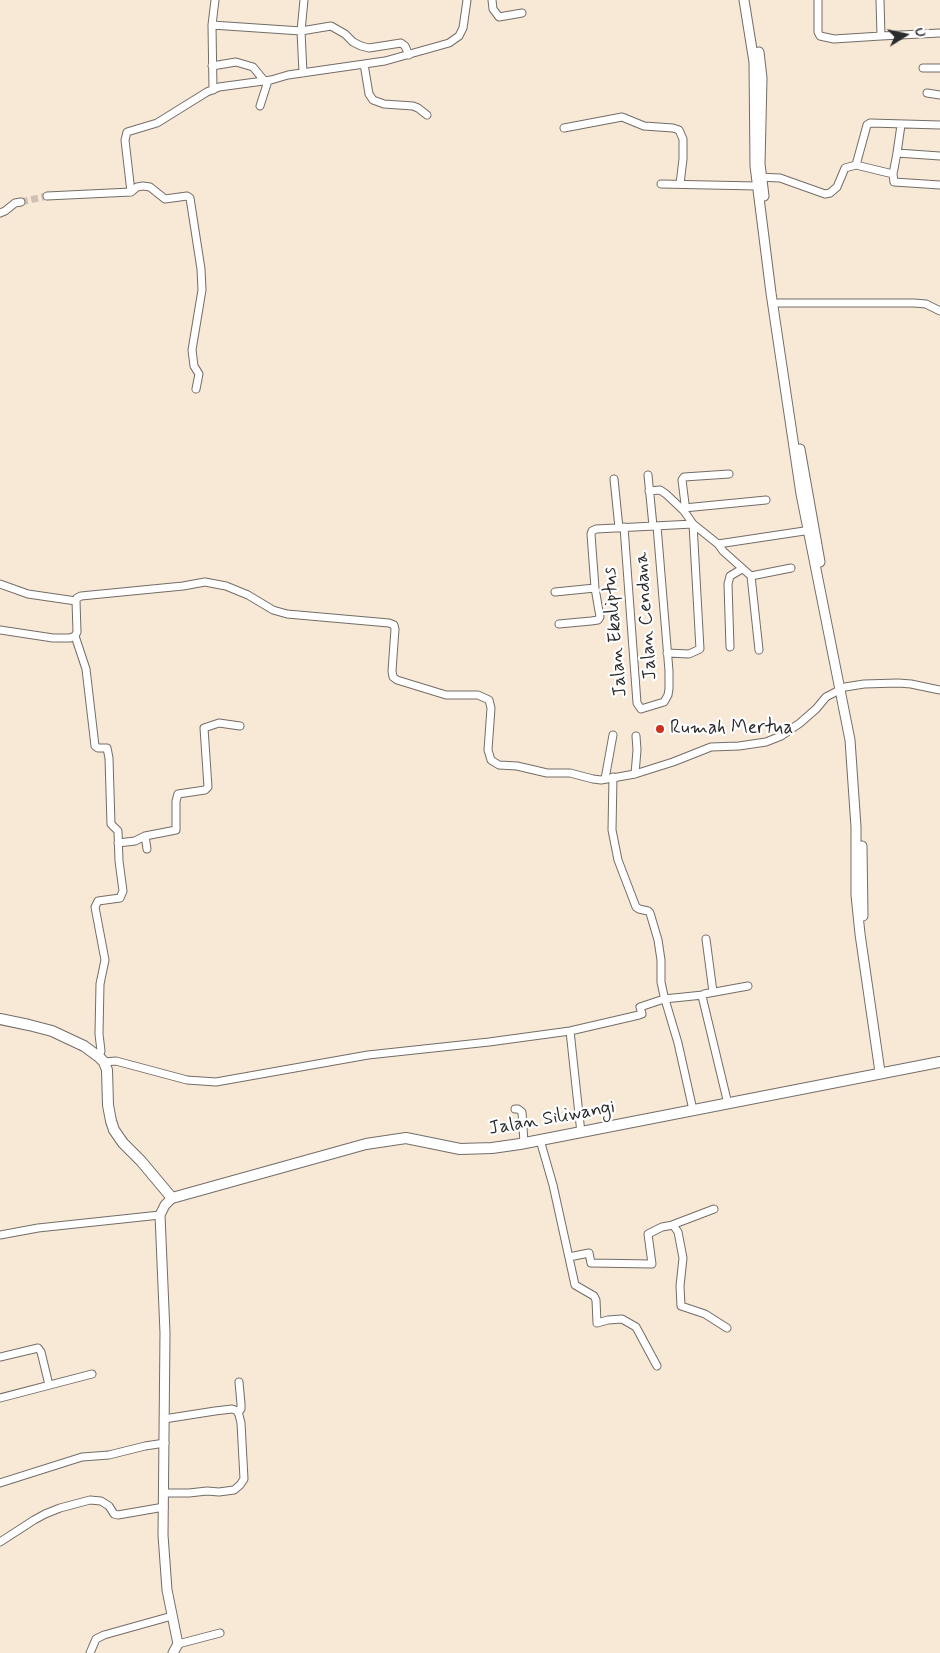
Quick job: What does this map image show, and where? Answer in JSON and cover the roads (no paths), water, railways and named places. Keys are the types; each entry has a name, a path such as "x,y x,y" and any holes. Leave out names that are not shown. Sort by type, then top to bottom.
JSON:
{"main road":[{"path":"0,1019 29,1024 52,1032 84,1046 101,1059 107,1070 111,1121 114,1130 123,1143 172,1198"},
{"name":"Jalan Siliwangi","path":"172,1198 366,1144 414,1139 472,1149 524,1143 940,1062"}],"street":[{"path":"213,90 212,25 215,0"},
{"path":"303,74 300,31 304,0"},
{"path":"131,192 125,140 127,132 157,123 213,90 232,84 385,61 449,43 458,36 463,28 467,0"},
{"path":"492,0 493,9 498,17 522,13"},
{"path":"744,0 754,62 754,147 758,180 811,530 842,688 850,740 856,826 856,895 860,934 882,1072"},
{"path":"750,0 762,78 758,180 765,206 784,356"},
{"path":"818,0 818,32 820,36 834,39 940,33"},
{"path":"880,0 881,36"},
{"path":"212,25 300,31 331,26 361,46 369,48 401,44 405,46 409,55"},
{"path":"212,66 242,62 253,67 265,80 267,87 260,106"},
{"path":"364,64 369,94 373,100 384,104 413,106 427,115"},
{"path":"923,68 940,68"},
{"path":"927,94 940,95"},
{"path":"564,128 622,116 644,126 679,130 683,139 680,184"},
{"path":"856,165 867,125 870,123 940,125"},
{"path":"901,125 893,174 894,180 896,183 940,185"},
{"path":"896,153 940,156"},
{"path":"661,184 780,178 825,194 830,194 837,187 845,168 856,165 893,174"},
{"path":"47,196 131,192 143,186 150,187 166,199 187,196 190,198 197,238 202,290 192,353 194,366 199,374 196,389"},
{"path":"0,213 21,202"},
{"path":"778,303 914,303 926,304 940,311"},
{"name":"Jalan Cendana","path":"648,474 668,653 669,689 664,702"},
{"path":"684,510 682,480 684,477 728,474"},
{"path":"614,479 621,528"},
{"path":"649,491 660,490 666,494 684,510 693,524 718,544 751,576 759,650"},
{"path":"684,510 766,500"},
{"path":"559,624 598,620 600,617 595,588 591,534 596,529 693,524"},
{"path":"668,653 689,654 698,652 700,649 693,524"},
{"name":"Jalan Ekaliptus","path":"621,528 637,703 642,709 664,702"},
{"path":"718,544 811,530"},
{"path":"751,576 791,568"},
{"path":"730,647 728,584 730,576 742,569"},
{"path":"748,986 703,995 664,999 640,1007 642,1014 570,1031 489,1042 368,1054 216,1082 186,1080 116,1061 101,1059 99,1034 100,976 105,960 95,907 96,902 120,898 123,894 118,831 111,824 108,749 95,746 86,669 75,636 77,632 76,601 81,596 183,586 205,582 226,586 248,595 273,610 287,614 389,622 394,625 395,629 393,677 397,680 446,695 478,695 489,700 491,708 488,750 491,760 499,765 517,766 547,773 570,773 589,778 605,779 635,774 673,762 711,746 753,744 781,736 816,709 826,697 842,688 864,684 898,683 940,690"},
{"path":"0,584 28,594 76,601"},
{"path":"555,592 595,588"},
{"path":"0,630 53,638 70,638 75,636"},
{"path":"118,843 134,841 144,836 176,830 176,800 178,794 207,788 204,728 219,723 240,726"},
{"path":"605,779 613,735"},
{"path":"635,774 636,736"},
{"path":"613,777 612,830 618,860 636,907 647,910 650,913 658,940 664,999 678,1043 693,1110"},
{"path":"144,836 147,849"},
{"path":"706,939 713,992"},
{"path":"703,995 728,1104"},
{"path":"570,1031 581,1132"},
{"path":"515,1109 522,1112 524,1143"},
{"path":"540,1140 553,1185 575,1285 591,1293 596,1300 597,1323 615,1319 630,1322 641,1334 657,1366"},
{"path":"172,1198 165,1205 160,1215 165,1333 163,1535 167,1590 178,1644 173,1653"},
{"path":"569,1257 589,1253 591,1263 652,1264 648,1234 662,1227 714,1209"},
{"path":"0,1235 38,1228 160,1215"},
{"path":"672,1225 678,1232 683,1258 680,1286 681,1306 705,1314 727,1328"},
{"path":"0,1357 38,1348 49,1385"},
{"path":"0,1398 92,1374"},
{"path":"164,1493 220,1492 234,1490 240,1485 244,1479 238,1413 241,1410 239,1382"},
{"path":"164,1419 232,1409 238,1413"},
{"path":"0,1483 82,1457 109,1455 165,1443"},
{"path":"0,1542 45,1514 90,1500 101,1501 109,1506 114,1514 164,1508"},
{"path":"90,1653 96,1639 104,1635 172,1616"},
{"path":"178,1644 220,1633"}],"tunnel":[{"path":"21,202 47,196"}],"place":[{"name":"Rumah Mertua","path":"660,729"}]}
